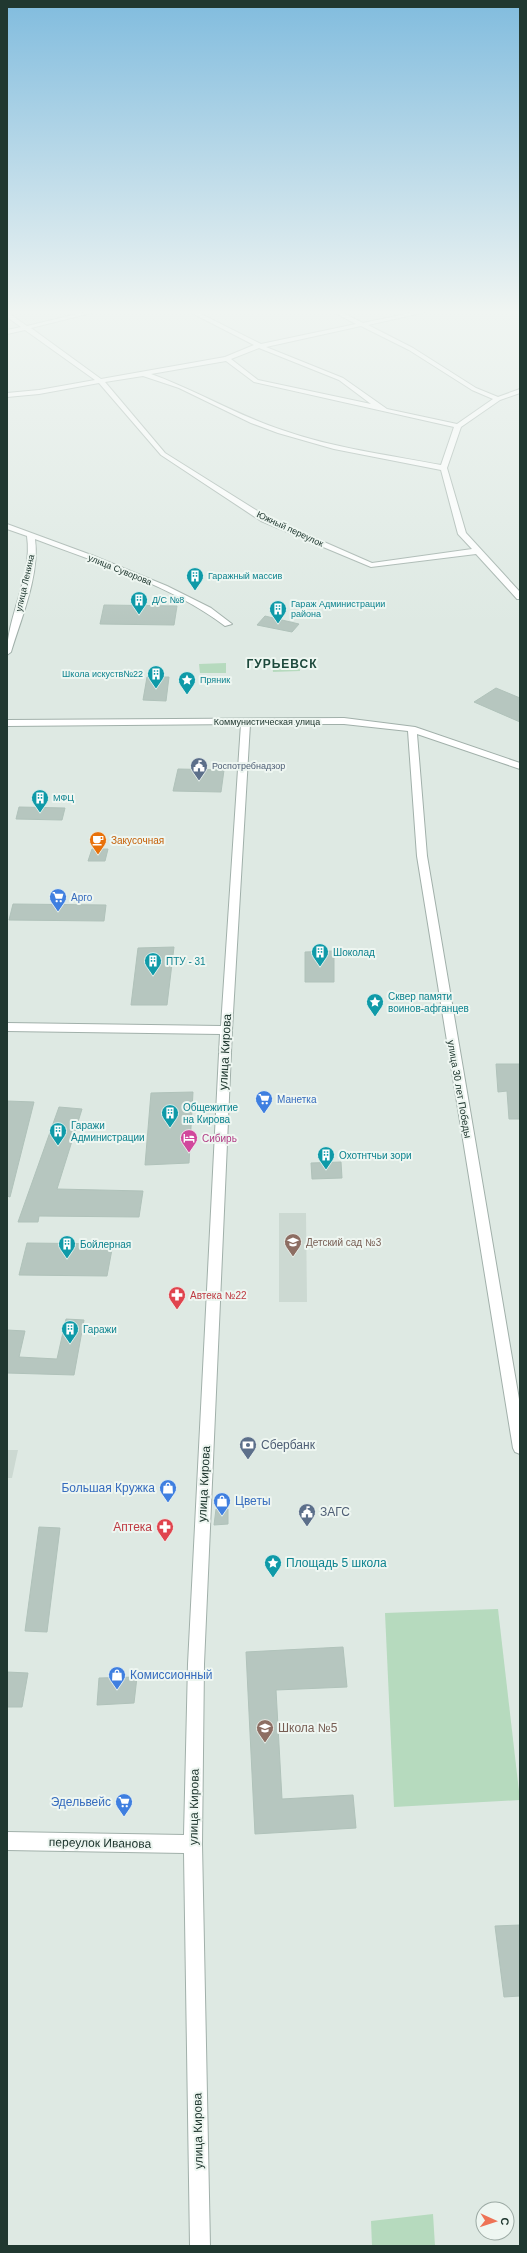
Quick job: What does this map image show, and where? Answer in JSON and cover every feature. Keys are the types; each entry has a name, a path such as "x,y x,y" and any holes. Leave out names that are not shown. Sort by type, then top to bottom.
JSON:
{"street":[{"name":"Южный переулок","path":"129,414 163,454 264,519 371,565 478,551"},
{"path":"236,414 280,432 334,447 444,468"},
{"path":"404,414 458,426"},
{"path":"476,414 458,426 444,468 462,534 520,597"},
{"name":"улица Суворова","path":"7,526 162,587 216,615 228,624"},
{"name":"улица Ленина","path":"7,652 30,567 34,547 31,536"},
{"name":"Коммунистическая улица","path":"7,724 344,721 412,728 520,766"},
{"name":"улица Кирова","path":"200,2246 193,1844 196,1664 226,1030 246,722"},
{"name":"улица 30 лет Победы","path":"412,728 422,856 520,1448"},
{"path":"7,1027 226,1030"},
{"name":"переулок Иванова","path":"7,1841 193,1844"}],"shaded area":[{"name":"Детский сад №3","path":"279,1213 306,1213 307,1302 279,1302"},
{"path":"7,1450 18,1450 12,1478 7,1478"}],"green space":[{"path":"272,662 299,662 300,671 273,672"},
{"path":"226,663 226,673 200,673 199,664"},
{"path":"498,1609 520,1800 394,1807 385,1613"},
{"path":"433,2214 435,2246 372,2246 371,2221"}],"building":[{"name":"Д/С №8","path":"104,605 177,606 174,625 100,624"},
{"name":"Гараж Администрации района","path":"265,616 299,624 292,632 257,625"},
{"name":"Школа искуств№22","path":"147,677 169,677 166,701 143,700"},
{"path":"496,688 520,698 520,722 474,702"},
{"name":"Роспотребнадзор","path":"178,769 224,770 221,792 173,791"},
{"name":"МФЦ","path":"19,807 65,808 62,820 16,819"},
{"name":"Закусочная","path":"92,849 108,849 105,861 88,861"},
{"name":"Арго","path":"13,904 106,905 104,921 9,920"},
{"name":"ПТУ - 31","path":"174,947 167,1005 131,1005 138,948"},
{"name":"Шоколад","path":"334,951 334,982 305,982 305,952"},
{"path":"496,1064 520,1064 520,1119 509,1119 507,1091 498,1092"},
{"name":"Общежитие на Кирова","path":"193,1092 189,1163 145,1165 151,1093"},
{"path":"7,1101 34,1102 10,1197 7,1196"},
{"path":"59,1107 82,1109 57,1189 143,1191 139,1217 39,1216 38,1222 18,1222"},
{"name":"Охотнтчьи зори","path":"341,1162 342,1178 312,1179 311,1163"},
{"name":"Бойлерная","path":"27,1243 113,1244 107,1276 19,1275"},
{"name":"Гаражи","path":"66,1319 84,1320 74,1375 7,1373 7,1330 25,1331 19,1357 57,1359"},
{"name":"Цветы","path":"216,1509 228,1509 228,1524 214,1525"},
{"path":"39,1527 60,1528 47,1632 25,1631"},
{"name":"Школа №5","path":"343,1647 347,1687 276,1690 282,1799 353,1795 356,1828 255,1834 246,1652"},
{"path":"7,1672 28,1673 22,1707 7,1707"},
{"name":"Комиссионный","path":"137,1677 134,1703 97,1705 99,1678"},
{"path":"520,1925 520,1996 504,1997 495,1926"}],"place":[{"name":"Гаражный массив","path":"195,591"},
{"name":"Д/С №8","path":"139,615"},
{"name":"Гараж Администрации района","path":"278,624"},
{"name":"Школа искуств№22","path":"156,689"},
{"name":"Пряник","path":"187,695"},
{"name":"Роспотребнадзор","path":"199,781"},
{"name":"МФЦ","path":"40,813"},
{"name":"Закусочная","path":"98,855"},
{"name":"Арго","path":"58,912"},
{"name":"Шоколад","path":"320,967"},
{"name":"ПТУ - 31","path":"153,976"},
{"name":"Сквер памяти воинов-афганцев","path":"375,1017"},
{"name":"Манетка","path":"264,1114"},
{"name":"Общежитие на Кирова","path":"170,1128"},
{"name":"Гаражи Администрации","path":"58,1146"},
{"name":"Сибирь","path":"189,1153"},
{"name":"Охотнтчьи зори","path":"326,1170"},
{"name":"Детский сад №3","path":"293,1257"},
{"name":"Бойлерная","path":"67,1259"},
{"name":"Автека №22","path":"177,1310"},
{"name":"Гаражи","path":"70,1344"},
{"name":"Сбербанк","path":"248,1460"},
{"name":"Большая Кружка","path":"168,1503"},
{"name":"Цветы","path":"222,1516"},
{"name":"ЗАГС","path":"307,1527"},
{"name":"Аптека","path":"165,1542"},
{"name":"Площадь 5 школа","path":"273,1578"},
{"name":"Комиссионный","path":"117,1690"},
{"name":"Школа №5","path":"265,1743"},
{"name":"Эдельвейс","path":"124,1817"}],"district":[{"name":"ГУРЬЕВСК","path":"282,664"}]}
